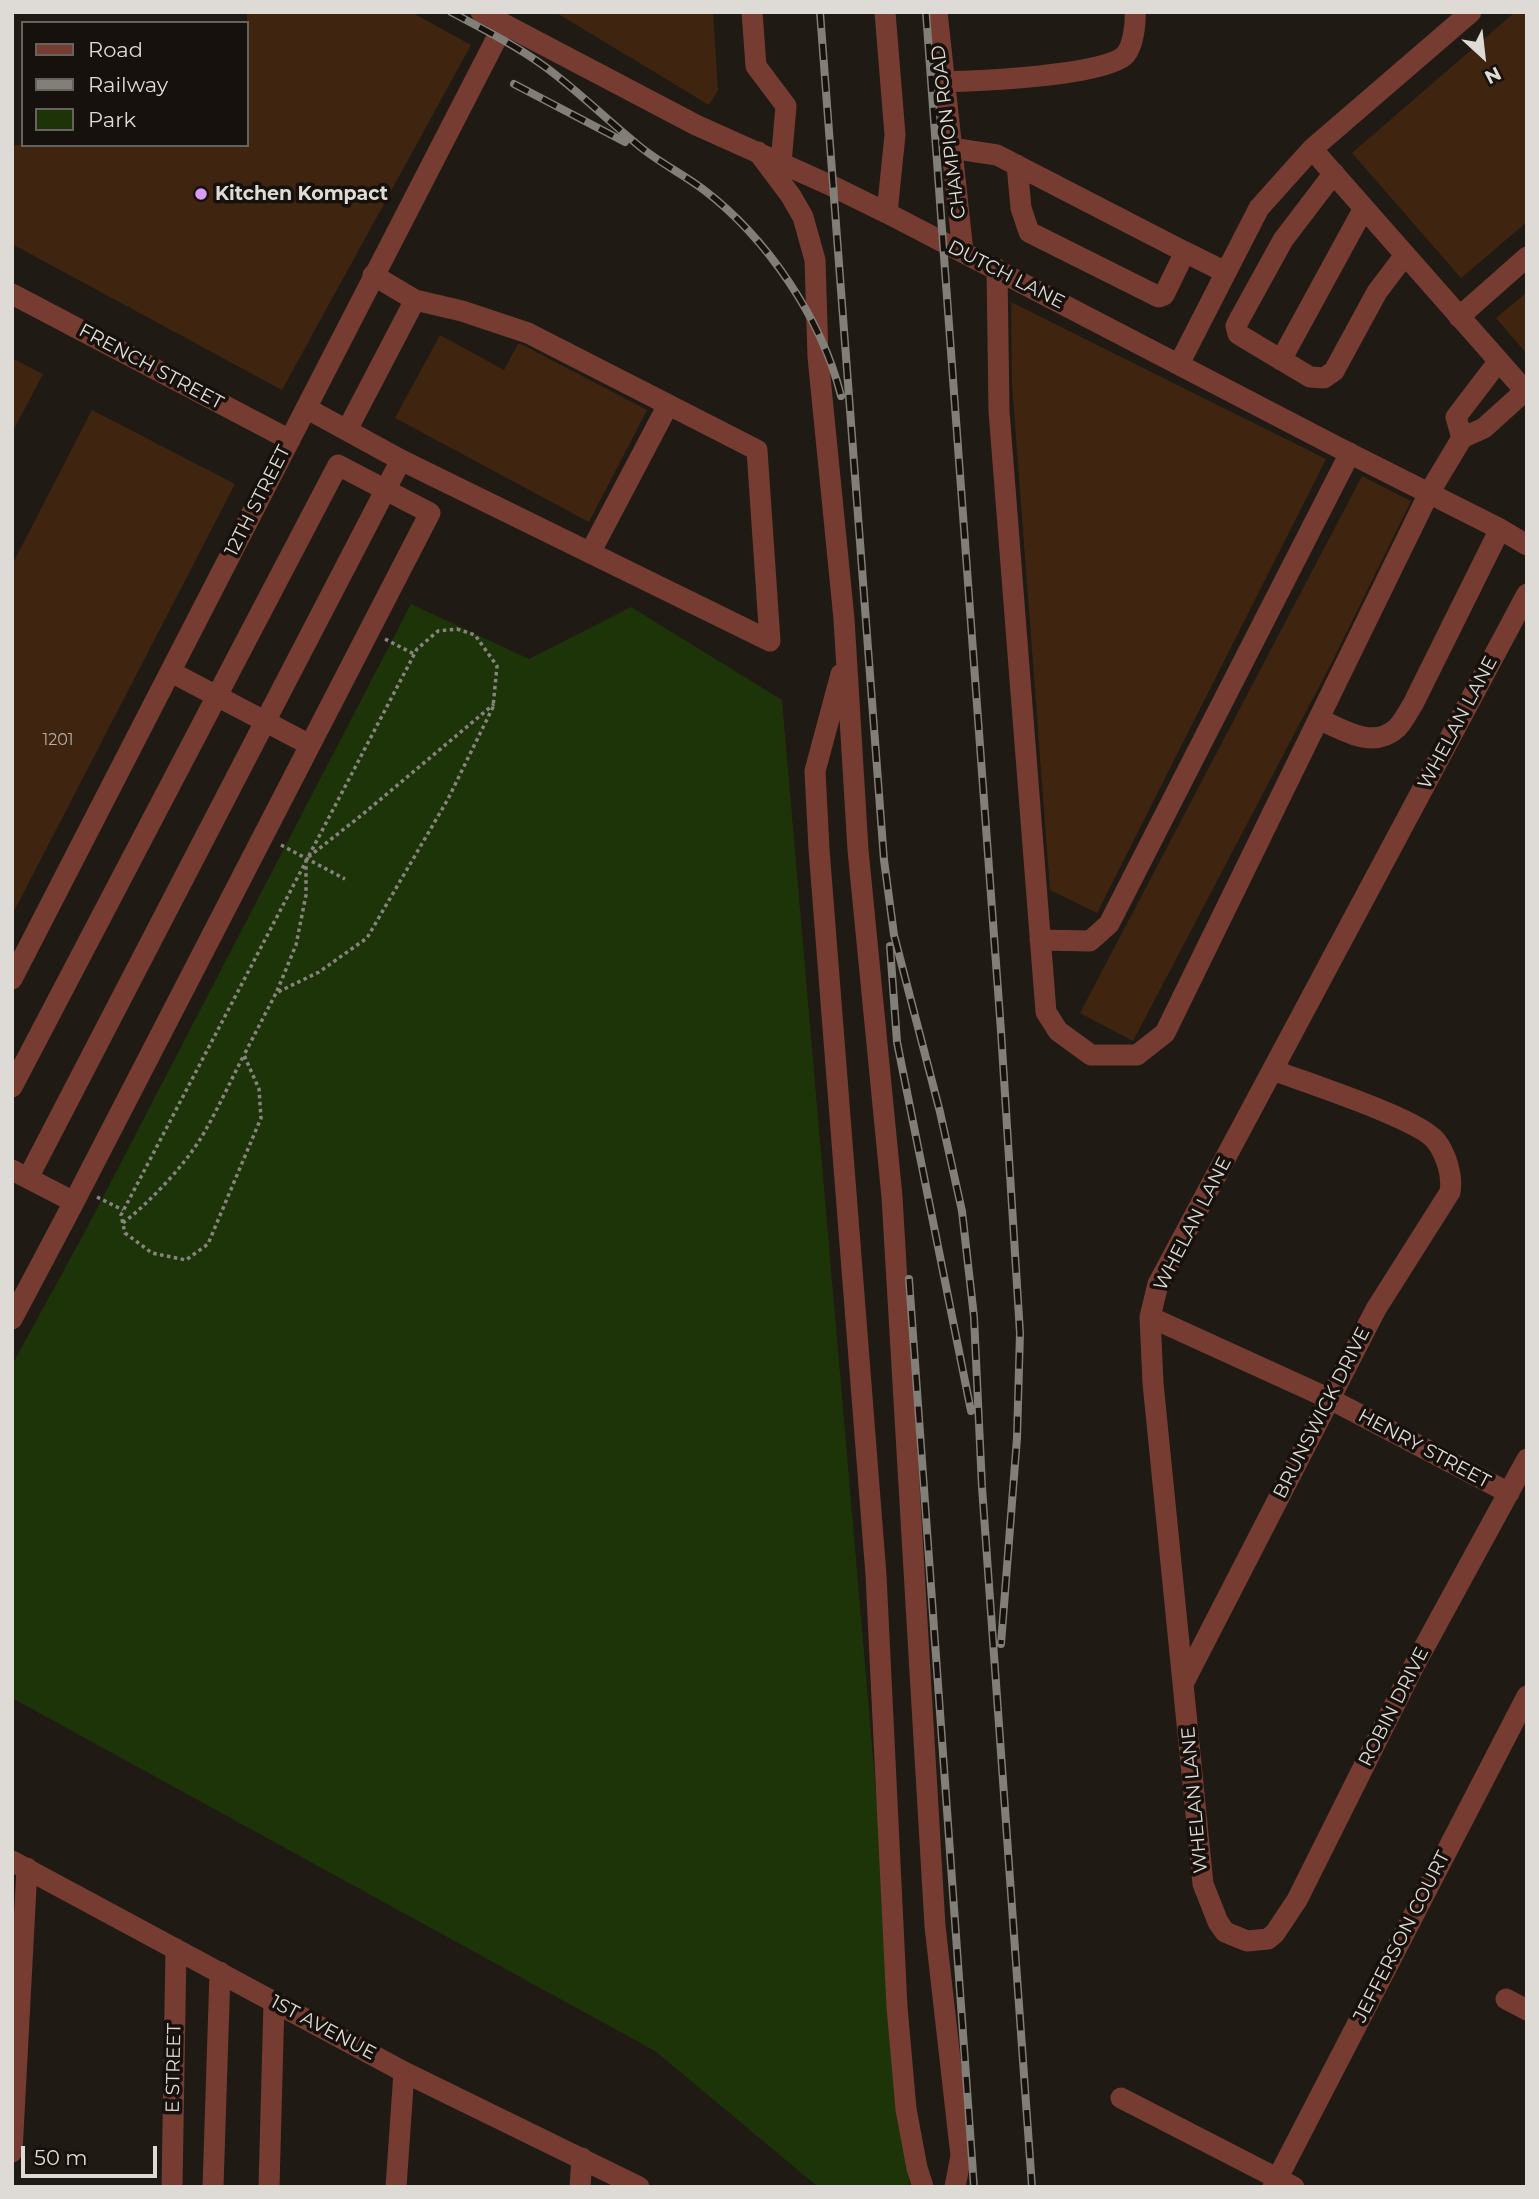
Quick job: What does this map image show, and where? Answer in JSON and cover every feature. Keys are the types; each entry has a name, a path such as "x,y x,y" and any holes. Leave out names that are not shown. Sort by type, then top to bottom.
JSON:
{"street":[{"name":"DUTCH LANE","path":"481,12 696,125 887,213 1527,545"},
{"path":"752,12 756,66 786,106 781,163"},
{"path":"885,12 895,135 887,213"},
{"name":"CHAMPION ROAD","path":"937,12 963,252"},
{"path":"943,82 1042,75 1112,63 1126,55 1136,26 1135,12"},
{"path":"1179,364 1259,208 1312,149 1471,12"},
{"name":"12TH STREET","path":"12,979 503,24"},
{"path":"951,148 997,155 1225,272"},
{"path":"997,270 999,411 1045,1013 1058,1031 1091,1055 1137,1055 1165,1033 1429,493 1462,438 1483,428 1526,392 1312,149"},
{"path":"758,152 803,217 815,260 818,358 846,651 859,850 892,1197 935,1926 961,2156 955,2187"},
{"path":"1017,166 1021,208 1029,232 1159,297 1164,295 1185,252"},
{"path":"1334,173 1283,240 1236,326 1238,334 1310,377 1324,378 1334,371 1377,292 1405,255"},
{"path":"1281,360 1364,208"},
{"path":"1459,317 1527,257"},
{"path":"306,408 401,460 770,641 757,450 528,332 462,311 415,300 373,275"},
{"name":"FRENCH STREET","path":"12,294 290,440"},
{"path":"347,430 415,300"},
{"path":"1462,438 1456,417 1498,362"},
{"path":"590,553 668,405"},
{"path":"1040,940 1090,940 1109,924 1350,453"},
{"path":"78,1195 20,1174 264,722 401,460"},
{"path":"12,1087 338,465 430,513 12,1319"},
{"path":"1318,719 1362,738 1380,738 1398,728 1413,705 1500,529"},
{"name":"WHELAN LANE","path":"1253,1942 1225,1931 1218,1922 1203,1884 1153,1383 1150,1317 1158,1284 1527,594"},
{"path":"846,651 816,771 819,849 876,1575 897,2007 906,2109 922,2181"},
{"path":"171,672 310,745"},
{"name":"BRUNSWICK DRIVE","path":"1184,1682 1376,1309 1450,1192 1452,1184 1450,1172 1435,1140 1413,1124 1273,1070"},
{"name":"HENRY STREET","path":"1150,1317 1329,1399 1508,1493"},
{"name":"ROBIN DRIVE","path":"1253,1942 1268,1939 1275,1933 1297,1900 1415,1664 1527,1459"},
{"name":"JEFFERSON COURT","path":"1121,2098 1281,2184 1527,1696"},
{"path":"12,2152 20,1864"},
{"name":"1ST AVENUE","path":"20,1864 109,1915 404,2072 639,2187"},
{"name":"E STREET","path":"172,2187 176,1949"},
{"path":"213,2187 220,1972"},
{"path":"1506,1999 1527,2010"},
{"path":"269,2187 274,2002"},
{"path":"396,2187 404,2072"},
{"path":"580,2187 582,2158"}],"path":[{"path":"244,1055 259,1090 261,1118 208,1244 186,1260 152,1253 125,1233 121,1215 306,859 416,649 438,631 457,629 475,635 497,666 494,704 448,799 367,938 319,972 276,993"},
{"path":"369,631 414,653"},
{"path":"306,859 494,704"},
{"path":"263,836 345,879"},
{"path":"123,1223 171,1176 200,1139 276,993 296,945 306,895 306,859"},
{"path":"78,1195 124,1210"}],"green space":[{"path":"411,604 529,659 631,607 782,700 910,2187 818,2187 655,2051 12,1698 12,1365 88,1226"}],"building":[{"name":"Kitchen Kompact","path":"247,12 411,12 471,45 282,390 12,244 12,145 248,147"},
{"path":"555,12 713,12 718,90 709,105"},
{"path":"1515,12 1527,12 1527,222 1461,278 1352,153"},
{"path":"1527,292 1527,354 1496,318"},
{"path":"1011,302 1326,459 1097,913 1050,890 1012,384"},
{"path":"440,335 504,370 518,344 523,345 647,410 589,522 395,418"},
{"path":"12,358 43,374 12,433"},
{"path":"92,410 235,484 12,915 12,565"},
{"path":"1362,476 1411,501 1332,662 1133,1041 1080,1013"}],"railway":[{"path":"451,12 544,66 646,151 696,184 727,209 770,256 789,282 820,338 841,396"},
{"path":"820,12 884,860 894,935 940,1112 962,1211 974,1317 982,1487 1032,2187"},
{"path":"926,12 1001,1031 1020,1333 1017,1438 1001,1644"},
{"path":"514,84 625,142"},
{"path":"890,946 897,1042 971,1411"},
{"path":"909,1279 974,2187"}],"place":[{"name":"Kitchen Kompact","path":"201,194"}]}
